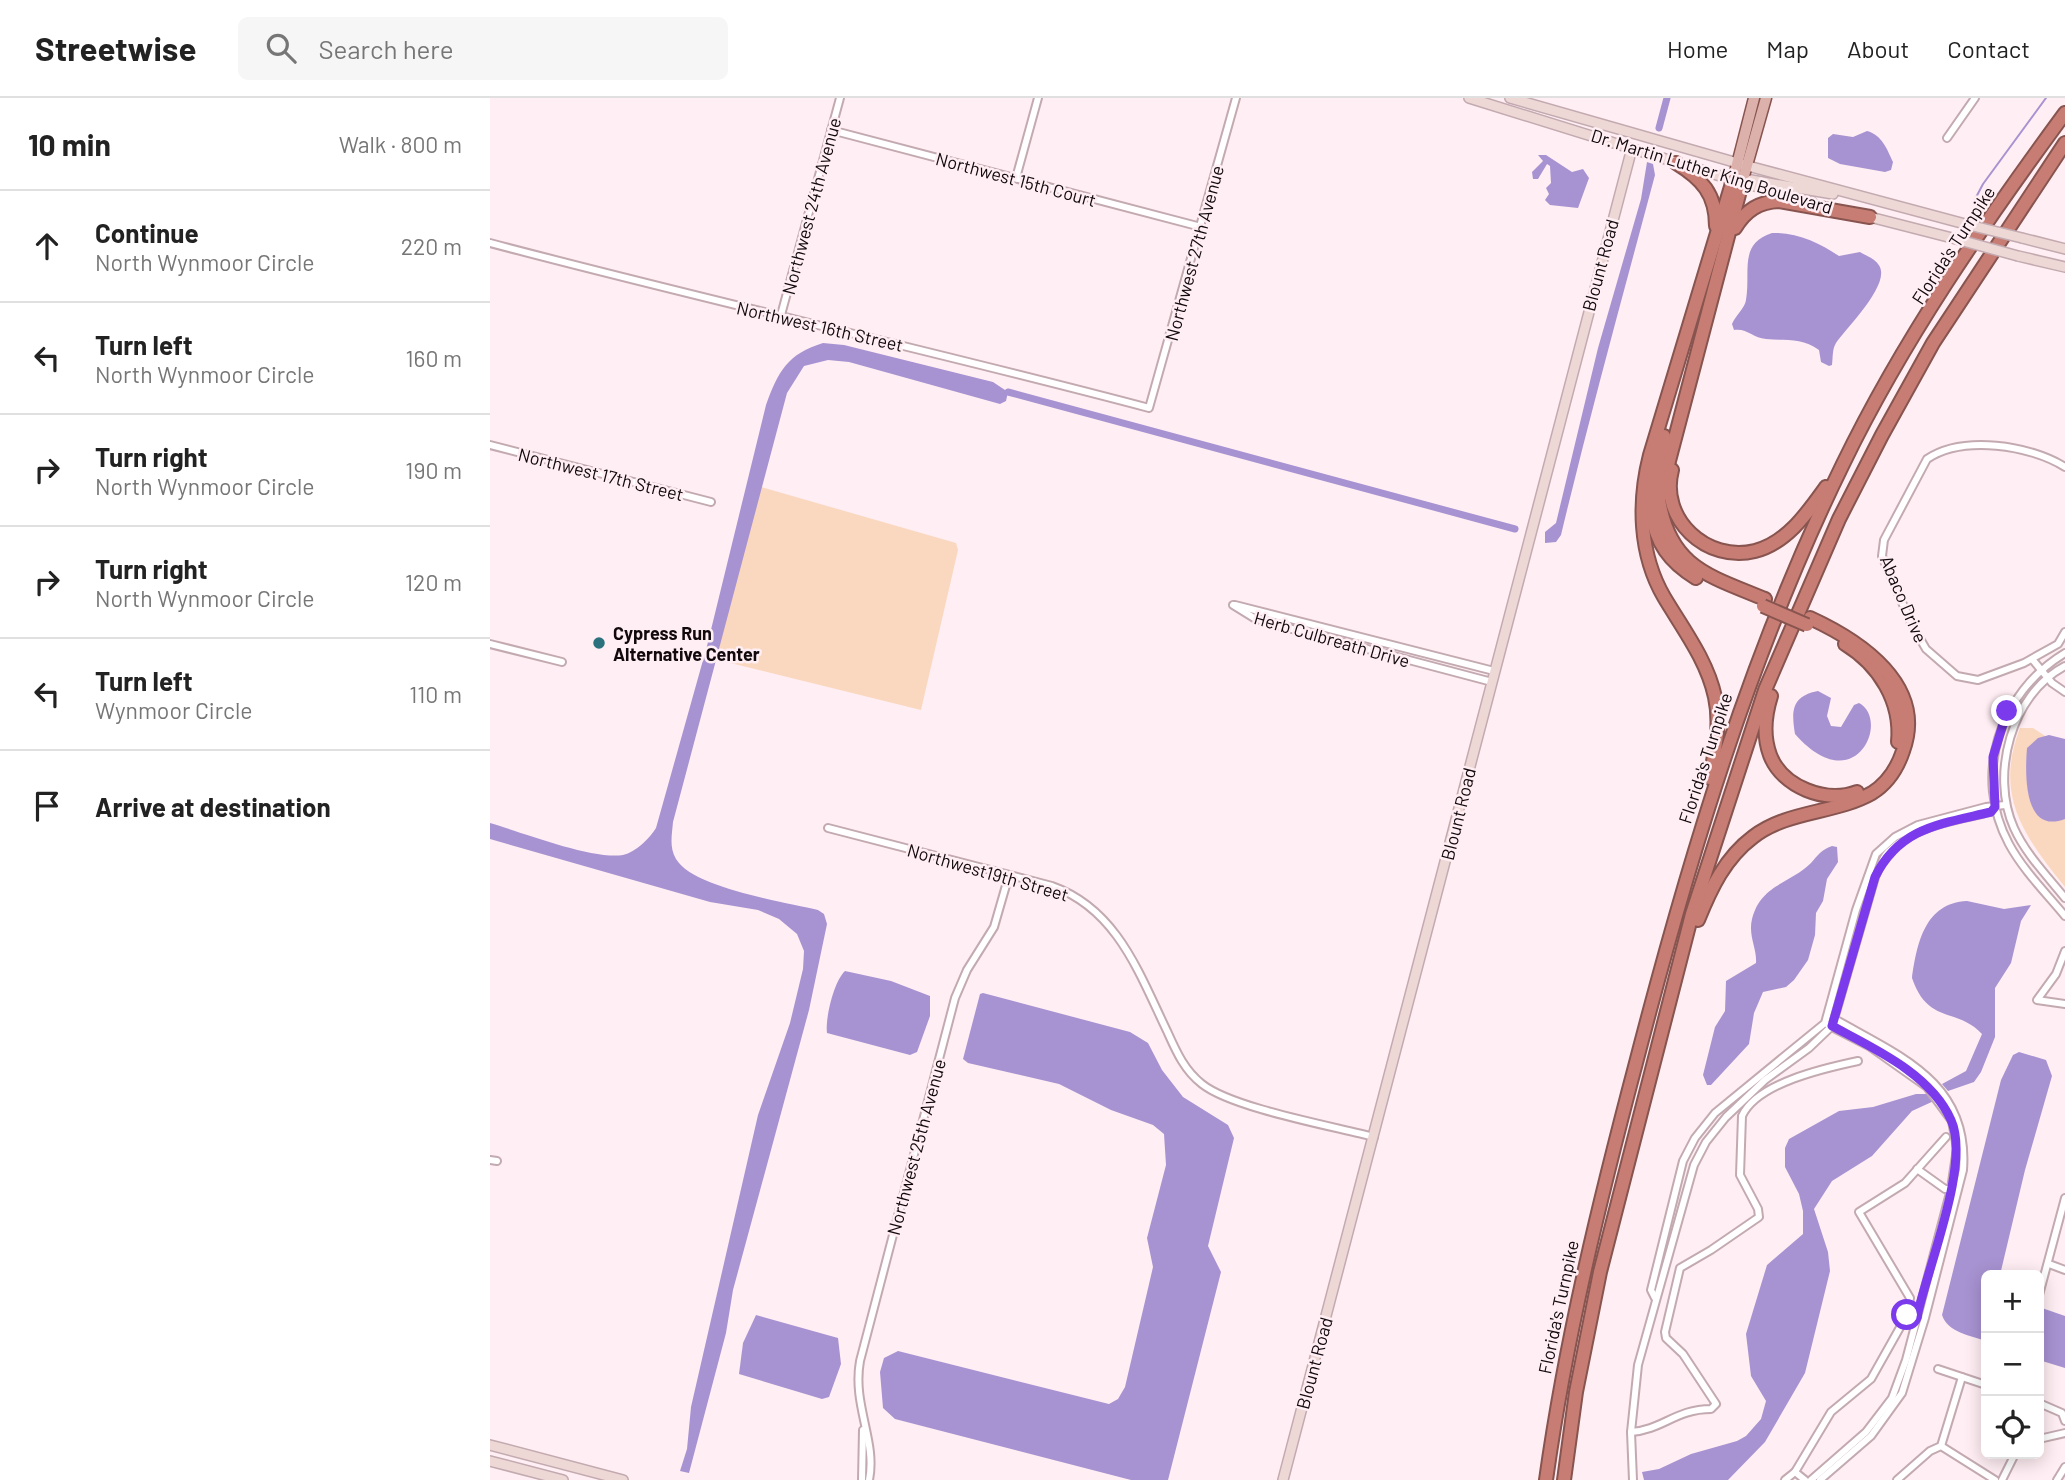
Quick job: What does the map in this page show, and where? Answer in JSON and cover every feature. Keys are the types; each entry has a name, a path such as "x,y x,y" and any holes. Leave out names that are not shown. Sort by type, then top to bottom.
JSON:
{"highway":[{"name":"Florida's Turnpike","path":"1546,1480 1559,1391 1582,1272 1660,967 1702,823 1751,677 1787,586 1844,461 1907,349 2001,202 2065,113"},
{"name":"Florida's Turnpike","path":"1564,1480 1576,1392 1600,1272 1692,914 1765,690 1839,519 1881,435 1933,343 2065,143"},
{"path":"1676,163 1695,175 1712,197 1716,240"},
{"path":"1684,952 1717,876 1734,853 1776,823 1854,801 1873,792 1893,774 1904,748 1908,717 1905,704 1885,668 1852,639 1764,602 1692,566 1678,552 1661,517 1660,485 1729,237 1738,182"},
{"path":"1702,823 1717,740 1715,699 1702,660 1653,574 1646,549 1642,509 1643,483 1686,333 1738,182"},
{"path":"1729,237 1741,217 1765,202 1780,201 1870,217"},
{"path":"1686,333 1683,365 1651,486 1652,516 1665,551 1678,565 1707,584 1764,602"},
{"path":"1699,350 1697,375 1669,482 1672,504 1680,523 1695,539 1715,549 1737,553 1757,551 1776,542 1799,523 1844,461"},
{"path":"1781,653 1765,724 1771,758 1782,774 1815,794 1834,796 1863,789 1877,780 1892,760 1899,731 1894,702 1879,674 1867,662 1809,621"}],"main road":[{"name":"Dr. Martin Luther King Boulevard","path":"1469,98 1738,182 2065,267"},
{"name":"Dr. Martin Luther King Boulevard","path":"1510,98 1748,166 2065,249"},
{"path":"1738,182 1736,162 1754,98"},
{"path":"1738,182 1748,166 1766,98"},
{"name":"Blount Road","path":"1283,1480 1632,148"},
{"path":"1738,182 1751,180 1842,196 1855,195"},
{"path":"490,1445 623,1480"},
{"path":"490,1461 563,1480"}],"street":[{"name":"Northwest 24th Avenue","path":"781,315 840,98"},
{"path":"1016,178 1038,98"},
{"name":"Northwest 27th Avenue","path":"1150,408 1236,98"},
{"path":"1947,138 1975,98"},
{"name":"Northwest 15th Court","path":"831,130 1201,227"},
{"name":"Northwest 16th Street","path":"490,243 692,297 781,315 1150,408"},
{"name":"Abaco Drive","path":"2065,467 2051,459 1978,443 1937,452 1927,460 1884,540 1882,556 1910,623 1926,649 1957,676 1978,680 2035,657 2058,644 2065,632"},
{"name":"Northwest 17th Street","path":"490,445 711,502"},
{"name":"Herb Culbreath Drive","path":"1492,682 1276,625 1254,618 1233,605 1494,671"},
{"path":"490,644 562,662"},
{"path":"2065,653 2042,670 2007,711 1998,734 1993,768 1995,807 2017,858 2065,915"},
{"path":"2035,657 2043,662 2042,670 2048,679 2065,692"},
{"path":"2065,666 2048,679 2020,714 2005,757 2005,805 2015,831 2065,898"},
{"path":"1655,1298 1651,1290 1683,1161 1695,1138 1716,1113 1828,1025 1856,910 1877,854 1895,837 1918,825 2005,805"},
{"name":"Northwest19th Street","path":"828,828 1062,890 1101,914 1126,949 1181,1061 1201,1084 1232,1100 1374,1137"},
{"name":"Northwest 25th Avenue","path":"862,1480 863,1428 858,1393 859,1367 958,990 994,927 1009,875"},
{"path":"2065,951 2056,974 2037,1000 2065,1004"},
{"path":"1811,1480 1866,1432 1892,1398 1965,1150 1960,1125 1947,1097 1935,1082 1918,1067 1832,1017"},
{"path":"1820,1480 1871,1436 1902,1393 1926,1318 1954,1189 1957,1148 1952,1121 1927,1087 1903,1068 1828,1025"},
{"path":"1631,1432 1648,1431 1690,1409 1712,1409 1716,1404 1683,1354 1666,1338 1680,1268 1712,1251 1759,1217 1758,1209 1740,1175 1742,1116 1746,1108 1772,1091 1812,1071 1858,1061"},
{"path":"1763,1076 1772,1091"},
{"path":"1633,1480 1631,1432 1638,1365 1694,1165 1706,1142 1763,1076"},
{"path":"1785,1480 1795,1472 1831,1412 1871,1379 1907,1315 1910,1298 1859,1212 1905,1183 1946,1137"},
{"path":"1917,1169 1945,1189 1954,1189"},
{"path":"2044,1280 2065,1198"},
{"path":"2049,1264 2065,1270"},
{"path":"1655,1298 1672,1301"},
{"path":"1907,1315 1926,1318"},
{"path":"1938,1369 1981,1383"},
{"path":"1897,1480 1930,1451 1941,1446 1962,1377"},
{"path":"2044,1405 2062,1413 2065,1421"},
{"name":"Northwest 25th Avenue","path":"863,1428 870,1448 869,1480"},
{"path":"2044,1438 2065,1433"},
{"path":"1941,1446 1995,1480"},
{"path":"2002,1480 2012,1459"},
{"path":"2057,1480 2065,1467"},
{"path":"1795,1472 1805,1480"}],"shaded area":[{"path":"1867,131 1877,136 1886,148 1893,162 1891,170 1885,172 1840,164 1828,158 1828,138 1833,134 1853,137"},
{"path":"1538,155 1546,155 1572,172 1583,169 1589,178 1578,208 1550,205 1545,200 1549,194 1546,188 1551,183 1550,166 1547,164 1538,179 1533,179 1532,172 1543,161"},
{"path":"1647,162 1653,164 1655,175 1561,535 1556,542 1545,543 1545,532 1556,523 1598,348 1641,199"},
{"path":"1772,233 1807,239 1839,256 1860,252 1878,264 1881,272 1874,293 1836,343 1832,365 1821,362 1819,350 1806,343 1761,338 1743,330 1734,330 1732,324 1746,300 1750,252 1754,244"},
{"path":"823,343 844,345 993,382 1008,392 1006,401 1000,404 849,362 828,360 804,366 787,393 673,822 672,845 676,859 701,878 741,892 818,910 824,914 827,924 809,1010 733,1290 726,1333 689,1473 680,1471 687,1449 691,1407 758,1115 790,1023 803,969 804,951 797,934 779,919 758,910 710,902 490,839 490,823 576,849 610,855 623,855 633,851 656,828 707,646 766,405 780,374 792,359"},
{"path":"761,487 956,543 958,550 921,710 714,659"},
{"path":"1818,691 1831,698 1827,716 1831,726 1841,727 1854,705 1859,703 1868,712 1871,725 1869,738 1862,750 1850,759 1835,760 1816,753 1795,734 1795,705 1803,696"},
{"path":"2020,728 2033,728 2065,749 2065,887 2025,832 2017,813 2010,774"},
{"path":"2049,735 2065,739 2065,819 2051,822 2041,818 2034,810 2026,772 2027,748 2038,738"},
{"path":"1832,846 1837,847 1838,862 1827,879 1823,901 1816,913 1815,935 1808,960 1786,987 1763,992 1754,1013 1749,1044 1711,1085 1707,1085 1703,1075 1715,1027 1725,1011 1726,981 1756,963 1751,925 1756,907 1769,891 1803,870 1822,851"},
{"path":"1967,901 2004,909 2031,905 2021,921 2011,963 1995,988 1995,1037 1981,1072 1974,1082 1948,1091 1942,1084 1966,1071 1982,1034 1963,1020 1944,1014 1926,1003 1912,978 1917,951 1932,917 1953,903"},
{"path":"845,971 891,981 930,996 930,1016 917,1052 910,1055 827,1033 831,1000"},
{"path":"980,994 1130,1032 1148,1043 1162,1070 1183,1097 1228,1125 1234,1138 1208,1246 1221,1272 1168,1480 1131,1480 895,1419 883,1408 880,1372 884,1358 898,1351 1109,1404 1118,1399 1125,1387 1153,1267 1147,1238 1166,1165 1164,1134 1153,1125 1111,1110 1059,1084 968,1063 963,1059"},
{"path":"2019,1052 2046,1060 2052,1076 2025,1170 2001,1270 1981,1270 1981,1339 1954,1330 1942,1315 2001,1080 2013,1055"},
{"path":"1916,1094 1930,1094 1936,1100 1912,1111 1872,1156 1832,1181 1814,1209 1828,1252 1830,1271 1805,1373 1765,1442 1728,1480 1644,1480 1642,1472 1659,1469 1691,1454 1737,1441 1746,1436 1761,1419 1766,1401 1751,1376 1746,1334 1767,1265 1803,1234 1803,1211 1799,1194 1785,1167 1785,1148 1789,1139 1839,1111 1873,1107"},
{"path":"2044,1309 2065,1316 2065,1368 2044,1362"},
{"path":"756,1315 838,1338 841,1364 829,1397 822,1399 739,1374 743,1343"}],"waterway":[{"path":"1659,128 1667,98"},
{"path":"1977,208 1973,203 1983,184 2046,98"},
{"path":"1008,392 1515,529"}],"place":[{"name":"Cypress Run Alternative Center","path":"599,643"}],"route":[{"path":"1907,1315 1917,1317 1955,1174 1957,1148 1952,1121 1927,1087 1869,1046 1832,1026 1875,877 1886,854 1906,838 1929,828 1991,812 1995,807 1993,757 2007,711"}]}
